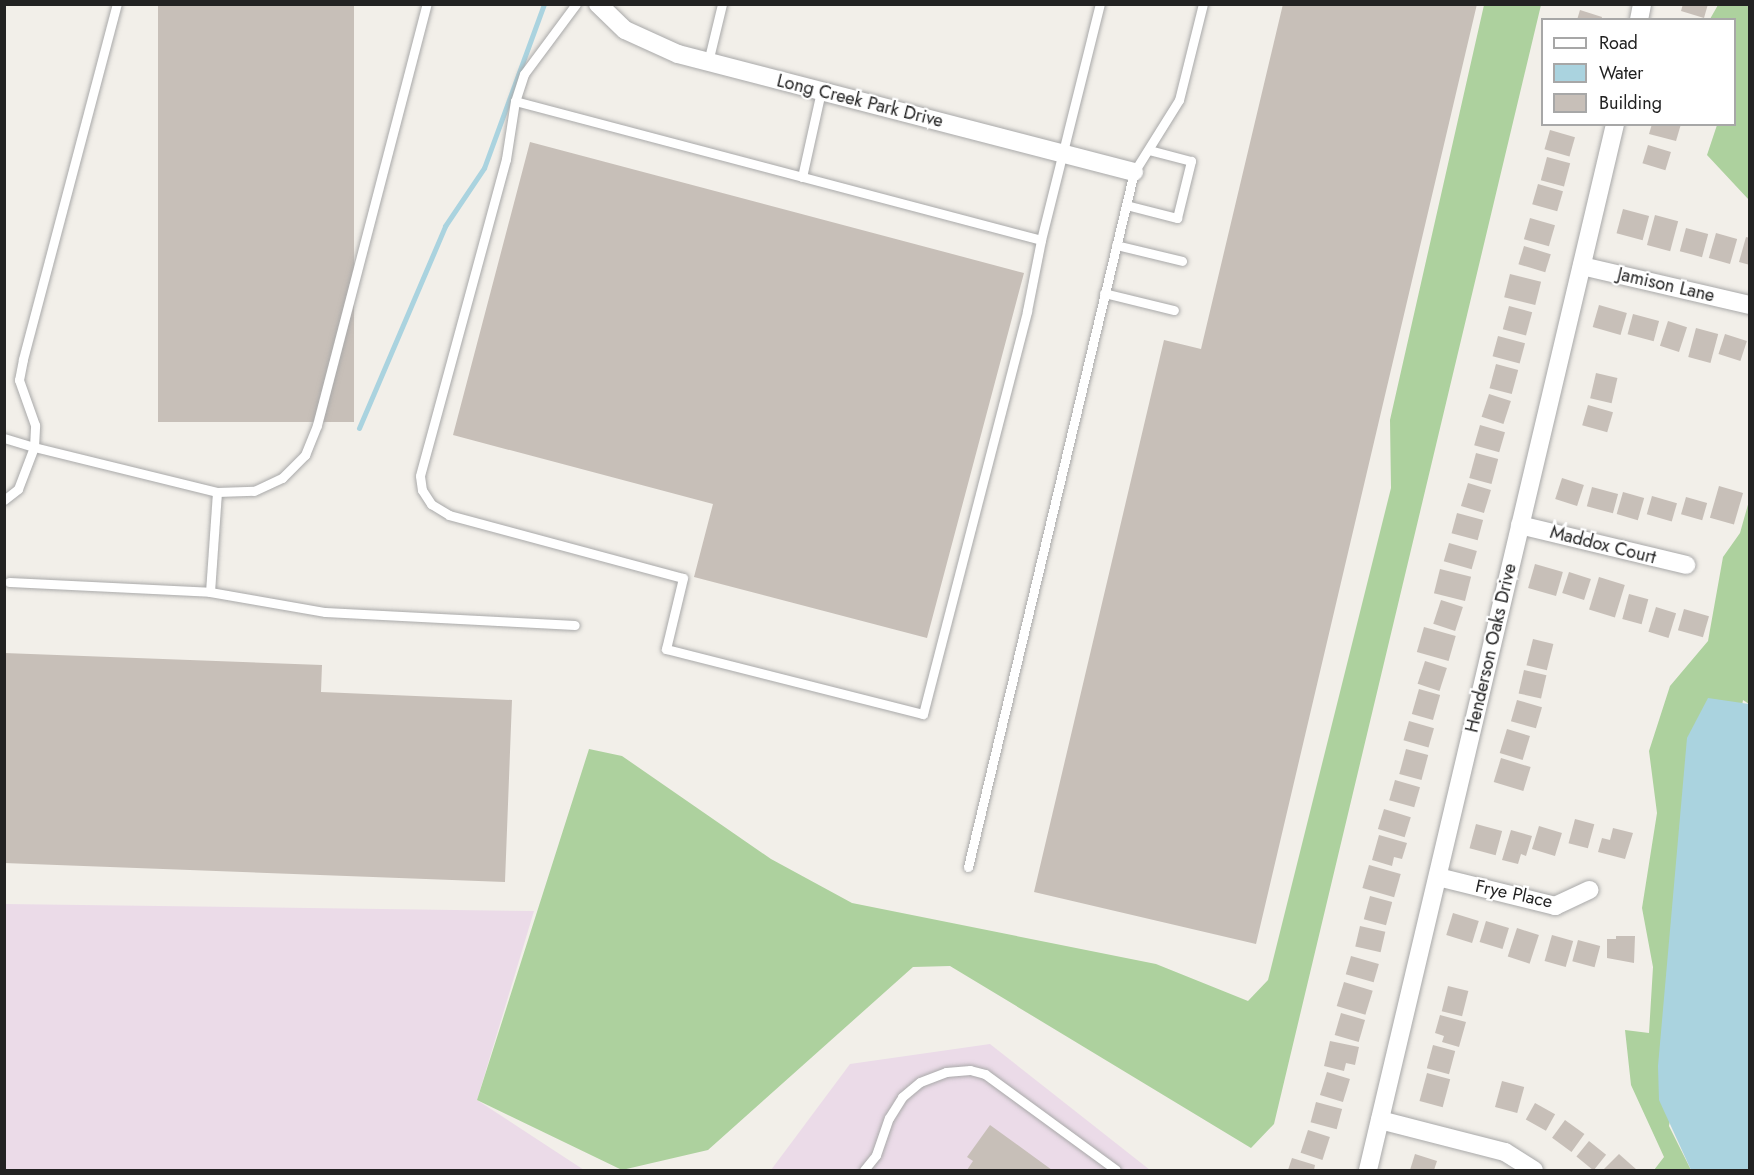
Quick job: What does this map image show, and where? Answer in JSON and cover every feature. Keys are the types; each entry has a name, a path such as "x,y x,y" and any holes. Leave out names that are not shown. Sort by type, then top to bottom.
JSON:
{"street":[{"name":"Long Creek Park Drive","path":"598,4 625,30 678,54 1134,172"},
{"name":"Henderson Oaks Drive","path":"1368,1170 1615,126"},
{"name":"Jamison Lane","path":"1582,266 1749,305"},
{"name":"Maddox Court","path":"1520,525 1686,565"},
{"name":"Frye Place","path":"1438,877 1555,906 1589,890"},
{"path":"1380,1120 1504,1152 1534,1170"}],"lane":[{"path":"4,500 18,489 34,447 35,425 19,380 117,4"},
{"path":"4,438 218,492 254,490 282,478 305,455 317,425 427,4"},
{"path":"576,4 524,74 515,102 506,159 420,476 422,490 431,504 449,515 683,578 666,649 923,714 1027,311 1041,240 1100,4"},
{"path":"708,62 722,4"},
{"path":"968,867 1134,172 1179,100 1203,4"},
{"path":"802,177 821,91"},
{"path":"515,102 1041,240"},
{"path":"1126,205 1177,218 1191,161 1149,150"},
{"path":"1116,245 1182,261"},
{"path":"1104,293 1174,310"},
{"path":"210,592 218,492"},
{"path":"9,582 210,592 325,612 575,625"},
{"path":"864,1170 876,1155 889,1118 902,1098 920,1082 946,1072 970,1070 985,1074 1116,1170"}],"shaded area":[{"path":"5,904 534,911 477,1100 584,1170 5,1170"},
{"path":"990,1044 1150,1170 771,1170 850,1064"}],"green space":[{"path":"1484,5 1541,5 1274,1124 1251,1148 950,966 913,967 708,1150 622,1170 477,1100 589,749 622,756 771,859 852,903 1156,964 1248,1001 1268,980 1391,488 1390,420"},
{"path":"1718,5 1749,5 1749,200 1707,155 1717,126 1736,126 1736,18 1711,18"},
{"path":"1749,501 1749,704 1743,700 1669,1126 1691,1170 1654,1170 1664,1157 1631,1085 1625,1030 1649,1033 1653,967 1642,908 1657,813 1649,751 1670,686 1708,641 1723,557 1740,533"}],"water":[{"path":"1708,698 1749,704 1749,1170 1691,1170 1659,1100 1658,1066 1687,738"}],"building":[{"path":"158,4 354,4 354,422 158,422"},
{"path":"1283,4 1477,4 1256,944 1034,892 1164,340 1201,349"},
{"path":"1683,4 1708,4 1704,18 1681,11"},
{"path":"1580,10 1602,17 1602,18 1578,18"},
{"path":"1651,126 1680,126 1676,141 1649,134"},
{"path":"1550,130 1575,137 1569,156 1544,149"},
{"path":"530,142 1024,273 927,638 694,577 713,504 453,435"},
{"path":"1648,145 1671,152 1665,170 1642,163"},
{"path":"1547,157 1570,163 1564,186 1541,180"},
{"path":"1538,184 1563,191 1557,211 1532,204"},
{"path":"1623,209 1649,216 1643,240 1617,233"},
{"path":"1655,215 1678,221 1670,251 1647,245"},
{"path":"1530,218 1555,225 1549,246 1524,239"},
{"path":"1686,228 1708,234 1702,257 1680,251"},
{"path":"1716,233 1737,239 1730,264 1709,258"},
{"path":"1746,237 1750,238 1750,265 1739,262"},
{"path":"1524,246 1551,254 1545,272 1518,264"},
{"path":"1510,274 1541,282 1535,305 1504,297"},
{"path":"1599,305 1627,313 1621,335 1593,327"},
{"path":"1509,306 1532,312 1526,335 1503,329"},
{"path":"1633,314 1659,321 1654,341 1628,334"},
{"path":"1668,321 1687,327 1679,352 1660,346"},
{"path":"1696,328 1718,334 1710,363 1688,357"},
{"path":"1725,334 1747,341 1740,361 1719,354"},
{"path":"1498,336 1525,343 1520,364 1493,356"},
{"path":"1496,364 1518,370 1512,394 1490,388"},
{"path":"1596,373 1617,378 1612,403 1590,398"},
{"path":"1489,394 1511,401 1503,424 1482,417"},
{"path":"1588,405 1613,412 1607,432 1582,425"},
{"path":"1480,425 1505,432 1499,452 1474,445"},
{"path":"1476,453 1498,459 1491,484 1469,478"},
{"path":"1562,478 1584,485 1577,506 1555,499"},
{"path":"1468,483 1491,490 1484,513 1461,506"},
{"path":"1719,486 1743,493 1734,525 1710,518"},
{"path":"1592,487 1618,494 1613,513 1587,506"},
{"path":"1623,492 1644,498 1638,520 1617,514"},
{"path":"1652,496 1677,503 1672,521 1647,514"},
{"path":"1686,497 1707,503 1702,520 1681,514"},
{"path":"1457,513 1483,520 1478,540 1452,533"},
{"path":"1449,543 1477,551 1472,569 1444,561"},
{"path":"1535,564 1563,572 1556,596 1528,588"},
{"path":"1440,569 1471,577 1465,601 1434,593"},
{"path":"1569,572 1591,579 1584,600 1562,593"},
{"path":"1599,577 1625,585 1615,617 1589,610"},
{"path":"1629,594 1648,599 1642,624 1622,619"},
{"path":"1441,600 1463,607 1455,631 1433,624"},
{"path":"1656,607 1676,613 1668,638 1648,632"},
{"path":"1684,609 1709,616 1703,637 1678,630"},
{"path":"1424,627 1456,636 1449,661 1417,652"},
{"path":"1533,639 1553,644 1547,670 1526,665"},
{"path":"4,653 322,665 321,692 512,700 505,882 4,863"},
{"path":"1425,661 1447,668 1439,691 1418,684"},
{"path":"1524,670 1546,675 1541,699 1519,693"},
{"path":"1419,689 1440,695 1433,720 1412,714"},
{"path":"1517,700 1542,707 1536,728 1511,721"},
{"path":"1409,721 1434,728 1428,747 1403,740"},
{"path":"1507,729 1530,736 1523,760 1500,753"},
{"path":"1406,749 1428,755 1421,780 1399,774"},
{"path":"1501,758 1531,767 1523,791 1494,782"},
{"path":"1395,780 1420,787 1414,807 1389,800"},
{"path":"1384,809 1411,817 1405,837 1378,829"},
{"path":"1575,819 1594,824 1588,848 1569,843"},
{"path":"1476,824 1502,831 1496,855 1470,848"},
{"path":"1539,826 1562,833 1555,856 1532,849"},
{"path":"1613,828 1633,833 1625,859 1598,852 1602,838 1610,840"},
{"path":"1511,830 1532,836 1526,856 1521,854 1518,864 1502,860"},
{"path":"1379,835 1407,843 1402,859 1394,857 1392,866 1372,860"},
{"path":"1369,865 1401,874 1394,897 1362,888"},
{"path":"1370,896 1392,902 1386,925 1364,919"},
{"path":"1453,913 1479,921 1472,943 1446,935"},
{"path":"1486,921 1509,928 1503,949 1480,942"},
{"path":"1360,926 1385,932 1381,952 1355,946"},
{"path":"1517,928 1539,935 1530,964 1508,957"},
{"path":"1552,935 1573,941 1566,967 1545,961"},
{"path":"1616,936 1635,936 1634,963 1607,958 1607,939 1616,939"},
{"path":"1578,940 1600,946 1595,967 1572,961"},
{"path":"1351,956 1379,964 1374,982 1346,974"},
{"path":"1344,982 1373,991 1365,1015 1337,1006"},
{"path":"1448,986 1468,991 1462,1016 1442,1011"},
{"path":"1341,1013 1365,1020 1359,1042 1335,1035"},
{"path":"1440,1015 1466,1022 1459,1047 1442,1042 1444,1036 1435,1033"},
{"path":"1330,1041 1359,1047 1355,1065 1346,1063 1344,1071 1324,1066"},
{"path":"1433,1045 1455,1051 1449,1074 1427,1068"},
{"path":"1327,1072 1350,1079 1343,1102 1320,1095"},
{"path":"1427,1073 1450,1079 1443,1107 1419,1101"},
{"path":"1502,1081 1524,1087 1517,1113 1495,1107"},
{"path":"1316,1102 1342,1109 1337,1129 1311,1122"},
{"path":"1535,1103 1555,1114 1546,1131 1526,1120"},
{"path":"1565,1120 1584,1134 1571,1152 1552,1138"},
{"path":"990,1125 1052,1170 967,1170 973,1161 967,1157"},
{"path":"1308,1130 1330,1137 1322,1160 1301,1153"},
{"path":"1589,1141 1606,1155 1594,1170 1576,1157"},
{"path":"1415,1154 1437,1161 1434,1170 1410,1170"},
{"path":"1619,1154 1637,1170 1603,1170"},
{"path":"1292,1158 1315,1165 1314,1170 1288,1170"}],"waterway":[{"path":"359,428 445,226 484,168 544,4"}]}
